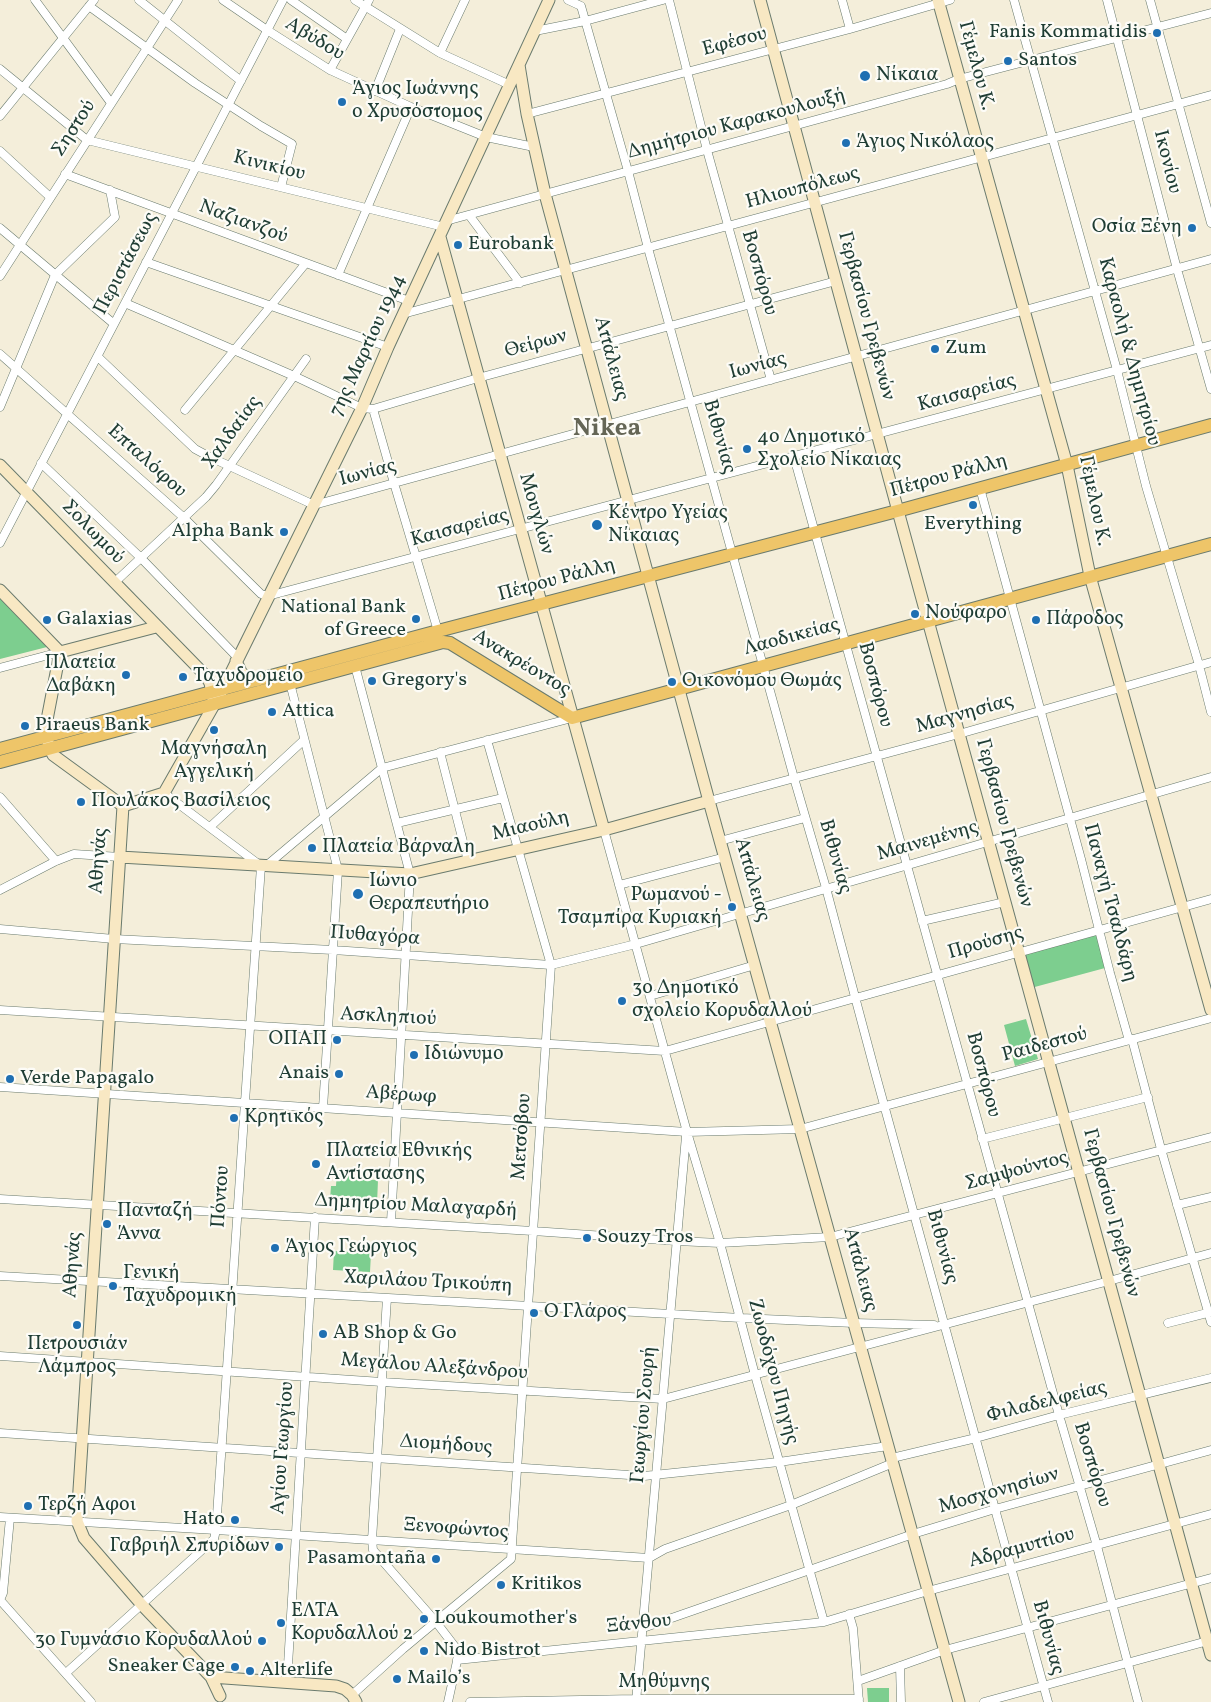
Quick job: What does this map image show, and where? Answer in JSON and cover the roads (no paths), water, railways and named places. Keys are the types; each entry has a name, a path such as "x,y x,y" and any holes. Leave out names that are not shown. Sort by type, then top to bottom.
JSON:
{"main road":[{"name":"7ης Μαρτίου 1944","path":"216,695 237,659 314,505 368,408 388,347 549,0"},
{"name":"Γερβασίου Γρεβενών","path":"760,0 1018,952 1175,1524 1209,1640 1211,1654"},
{"name":"Γέμελου Κ.","path":"938,1 1067,465 1090,576 1211,1010"},
{"name":"Αττάλειας","path":"519,65 527,114 545,194 709,801 959,1702"},
{"name":"Μουγλών","path":"443,228 456,300 604,830"},
{"name":"Πέτρου Ράλλη","path":"0,762 48,742 216,695 258,680 898,511 1211,426"},
{"name":"Σολωμού","path":"0,465 156,626"},
{"name":"Λαοδικείας","path":"572,718 1211,544"},
{"path":"0,590 60,652"},
{"path":"156,626 206,676 216,695 164,793 123,806 53,755 48,742 46,725 60,652 156,626"},
{"name":"Πέτρου Ράλλη","path":"216,695 290,683 440,642 450,643"},
{"name":"Ανακρέοντος","path":"450,643 572,718"},
{"path":"237,659 241,672 245,676 258,680"},
{"name":"Πέτρου Ράλλη","path":"0,749 48,742"},
{"name":"Μιαούλη","path":"120,857 410,874 604,830 709,801"},
{"name":"Αθηνάς","path":"77,1521 123,806"},
{"path":"77,1521 84,1538 142,1605 211,1677 220,1699"},
{"path":"211,1677 336,1686 344,1688 354,1698"},
{"path":"220,1699 233,1679"}],"street":[{"path":"35,0 111,103"},
{"path":"138,0 241,81"},
{"name":"Σηστού","path":"0,276 178,0"},
{"name":"Αβύδου","path":"223,0 330,70 374,91 486,137 534,147"},
{"name":"Περιστάσεως","path":"0,543 283,0"},
{"path":"291,0 347,39"},
{"path":"355,0 367,4 400,29 440,53 510,85"},
{"path":"440,53 465,0"},
{"name":"Βιθυνίας","path":"568,0 581,6 628,171 1048,1702"},
{"path":"535,31 585,21 664,0"},
{"name":"Βοσπόρου","path":"670,0 728,226 771,380"},
{"path":"842,0 850,29"},
{"name":"Εφέσου","path":"527,114 850,29 938,1 950,0"},
{"name":"Καραολή & Δημητρίου","path":"1014,0 1117,370 1166,556 1211,712"},
{"name":"Ικονίου","path":"1107,0 1177,269 1211,388"},
{"path":"1150,0 1211,222"},
{"path":"0,116 92,3 147,48 228,105 292,144 281,187"},
{"path":"330,70 367,4"},
{"name":"Δημήτριου Καρακουλουξή","path":"443,228 469,215 948,84 959,79 1211,13"},
{"path":"374,91 400,29"},
{"path":"0,69 87,140"},
{"name":"Ηλιουπόλεως","path":"403,314 1211,95"},
{"path":"338,275 411,107"},
{"name":"Κινικίου","path":"87,140 443,228"},
{"path":"0,151 50,197"},
{"name":"Ναζιανζού","path":"65,174 409,301"},
{"path":"0,407 55,275 115,217 110,190"},
{"path":"469,215 520,283"},
{"path":"0,228 114,324"},
{"name":"Ιωνίας","path":"314,505 1211,259"},
{"path":"146,262 388,347"},
{"path":"185,410 306,263"},
{"name":"Θείρων","path":"368,408 836,281"},
{"path":"125,303 368,408 394,484 438,631"},
{"name":"Καισαρείας","path":"268,596 1211,345"},
{"name":"Επταλόφου","path":"0,354 183,517 261,594 268,596"},
{"path":"98,357 195,449 314,505"},
{"name":"Χαλδαίας","path":"114,583 206,497 306,359"},
{"name":"Βοσπόρου","path":"794,456 982,1139 1097,1546 1138,1702"},
{"path":"41,463 141,558 237,659"},
{"name":"Παναγή Τσαλδάρη","path":"980,488 1128,1037 1132,1039 1192,1258 1210,1312 1211,1322"},
{"path":"0,668 60,652"},
{"name":"Μαγνησίας","path":"709,801 959,734 1211,662"},
{"path":"355,666 410,874 391,1222"},
{"path":"290,683 338,870 322,1108"},
{"name":"Λαοδικείας","path":"382,768 572,718"},
{"path":"210,827 304,740"},
{"path":"487,740 551,966"},
{"path":"440,752 468,861"},
{"path":"164,793 263,866 382,768"},
{"name":"Μαινεμένης","path":"740,913 1211,777"},
{"path":"0,797 56,861"},
{"path":"397,823 503,798"},
{"path":"720,841 806,818"},
{"name":"Ζωοδόχου Πηγής","path":"604,830 824,1622"},
{"path":"1,888 74,854 120,857"},
{"path":"619,885 725,857"},
{"name":"Πόντου","path":"216,1530 255,946 263,866"},
{"name":"Προύσης","path":"771,1022 1211,899"},
{"path":"922,921 1005,902"},
{"name":"Πυθαγόρα","path":"0,929 114,939 333,950 551,966 636,944 740,913"},
{"path":"650,996 755,965"},
{"name":"Μετσόβου","path":"513,1550 551,966"},
{"name":"Ασκληπιού","path":"0,1010 665,1051 771,1022"},
{"name":"Ραιδεστού","path":"800,1129 1211,1018"},
{"name":"Αβέρωφ","path":"0,1087 687,1132 800,1129"},
{"path":"982,1139 1148,1097"},
{"name":"Γεωργίου Σουρή","path":"636,1701 687,1132"},
{"name":"Σαμψούντος","path":"830,1237 1211,1137"},
{"path":"1177,1205 1211,1197"},
{"name":"Δημητρίου Μαλαγαρδή","path":"0,1199 534,1230 720,1243 830,1237"},
{"name":"Αγίου Γεωργίου","path":"287,1682 294,1535 315,1217"},
{"name":"Μεγάλου Αλεξάνδρου","path":"0,1356 663,1399 1211,1253"},
{"name":"Χαριλάου Τρικούπη","path":"0,1276 741,1318 945,1325"},
{"path":"387,1298 372,1540 373,1550 436,1622 459,1652 448,1702"},
{"path":"1168,1323 1210,1312"},
{"name":"Φιλαδελφείας","path":"892,1461 1059,1415 1211,1378"},
{"name":"Διομήδους","path":"0,1433 644,1476 780,1462 888,1446"},
{"name":"Μοσχονησίων","path":"643,1628 913,1534 995,1509 1211,1450"},
{"name":"Ξενοφώντος","path":"0,1517 649,1558 665,1550 791,1505 892,1461"},
{"name":"Αδραμυττίου","path":"849,1614 1211,1514"},
{"path":"10,1518 3,1593 0,1600 91,1702"},
{"path":"66,1673 214,1539 216,1530"},
{"path":"354,1698 436,1622 512,1558 513,1550"},
{"path":"858,1681 945,1650 1211,1578"},
{"path":"849,1614 853,1628 859,1700"},
{"name":"Ξάνθου","path":"458,1660 824,1622 849,1614"},
{"path":"984,1702 1209,1640"},
{"path":"900,1666 901,1702"},
{"name":"Μηθύμνης","path":"470,1702 859,1700"}],"place":[{"name":"Fanis Kommatidis","path":"1157,33"},
{"name":"Santos","path":"1008,61"},
{"name":"Νίκαια","path":"865,76"},
{"name":"Άγιος Ιωάννης ο Χρυσόστομος","path":"342,102"},
{"name":"Άγιος Νικόλαος","path":"846,143"},
{"name":"Οσία Ξένη","path":"1192,228"},
{"name":"Eurobank","path":"458,245"},
{"name":"Zum","path":"935,349"},
{"name":"4ο Δημοτικό Σχολείο Νίκαιας","path":"747,449"},
{"name":"Everything","path":"973,505"},
{"name":"Κέντρο Υγείας Νίκαιας","path":"597,525"},
{"name":"Alpha Bank","path":"284,532"},
{"name":"Νούφαρο","path":"915,614"},
{"name":"National Bank of Greece","path":"416,619"},
{"name":"Galaxias","path":"47,620"},
{"name":"Πάροδος","path":"1036,620"},
{"name":"Πλατεία Δαβάκη","path":"126,675"},
{"name":"Ταχυδρομείο","path":"183,677"},
{"name":"Gregory's","path":"372,681"},
{"name":"Οικονόμου Θωμάς","path":"672,682"},
{"name":"Attica","path":"272,712"},
{"name":"Piraeus Bank","path":"25,726"},
{"name":"Μαγνήσαλη Αγγελική","path":"214,730"},
{"name":"Πουλάκος Βασίλειος","path":"81,802"},
{"name":"Πλατεία Βάρναλη","path":"312,848"},
{"name":"Ιώνιο Θεραπευτήριο","path":"358,894"},
{"name":"Ρωμανού - Τσαμπίρα Κυριακή","path":"732,907"},
{"name":"3ο Δημοτικό σχολείο Κορυδαλλού","path":"622,1001"},
{"name":"ΟΠΑΠ","path":"337,1040"},
{"name":"Ιδιώνυμο","path":"414,1055"},
{"name":"Anais","path":"339,1074"},
{"name":"Verde Papagalo","path":"10,1079"},
{"name":"Κρητικός","path":"234,1118"},
{"name":"Πλατεία Εθνικής Αντίστασης","path":"316,1164"},
{"name":"Πανταζή Άννα","path":"107,1224"},
{"name":"Souzy Tros","path":"587,1238"},
{"name":"Άγιος Γεώργιος","path":"275,1248"},
{"name":"Γενική Ταχυδρομική","path":"113,1286"},
{"name":"Ο Γλάρος","path":"534,1313"},
{"name":"Πετρουσιάν Λάμπρος","path":"77,1325"},
{"name":"ΑΒ Shop & Go","path":"323,1334"},
{"name":"Τερζή Αφοι","path":"28,1506"},
{"name":"Hato","path":"235,1520"},
{"name":"Γαβριήλ Σπυρίδων","path":"279,1547"},
{"name":"Pasamontaña","path":"436,1559"},
{"name":"Kritikos","path":"501,1585"},
{"name":"Loukoumother's","path":"424,1619"},
{"name":"ΕΛΤΑ Κορυδαλλού 2","path":"281,1623"},
{"name":"3ο Γυμνάσιο Κορυδαλλού","path":"262,1641"},
{"name":"Nido Bistrot","path":"424,1651"},
{"name":"Sneaker Cage","path":"235,1667"},
{"name":"Alterlife","path":"250,1671"},
{"name":"Mailo’s","path":"397,1679"}],"district":[{"name":"Nikea","path":"607,430"}]}
